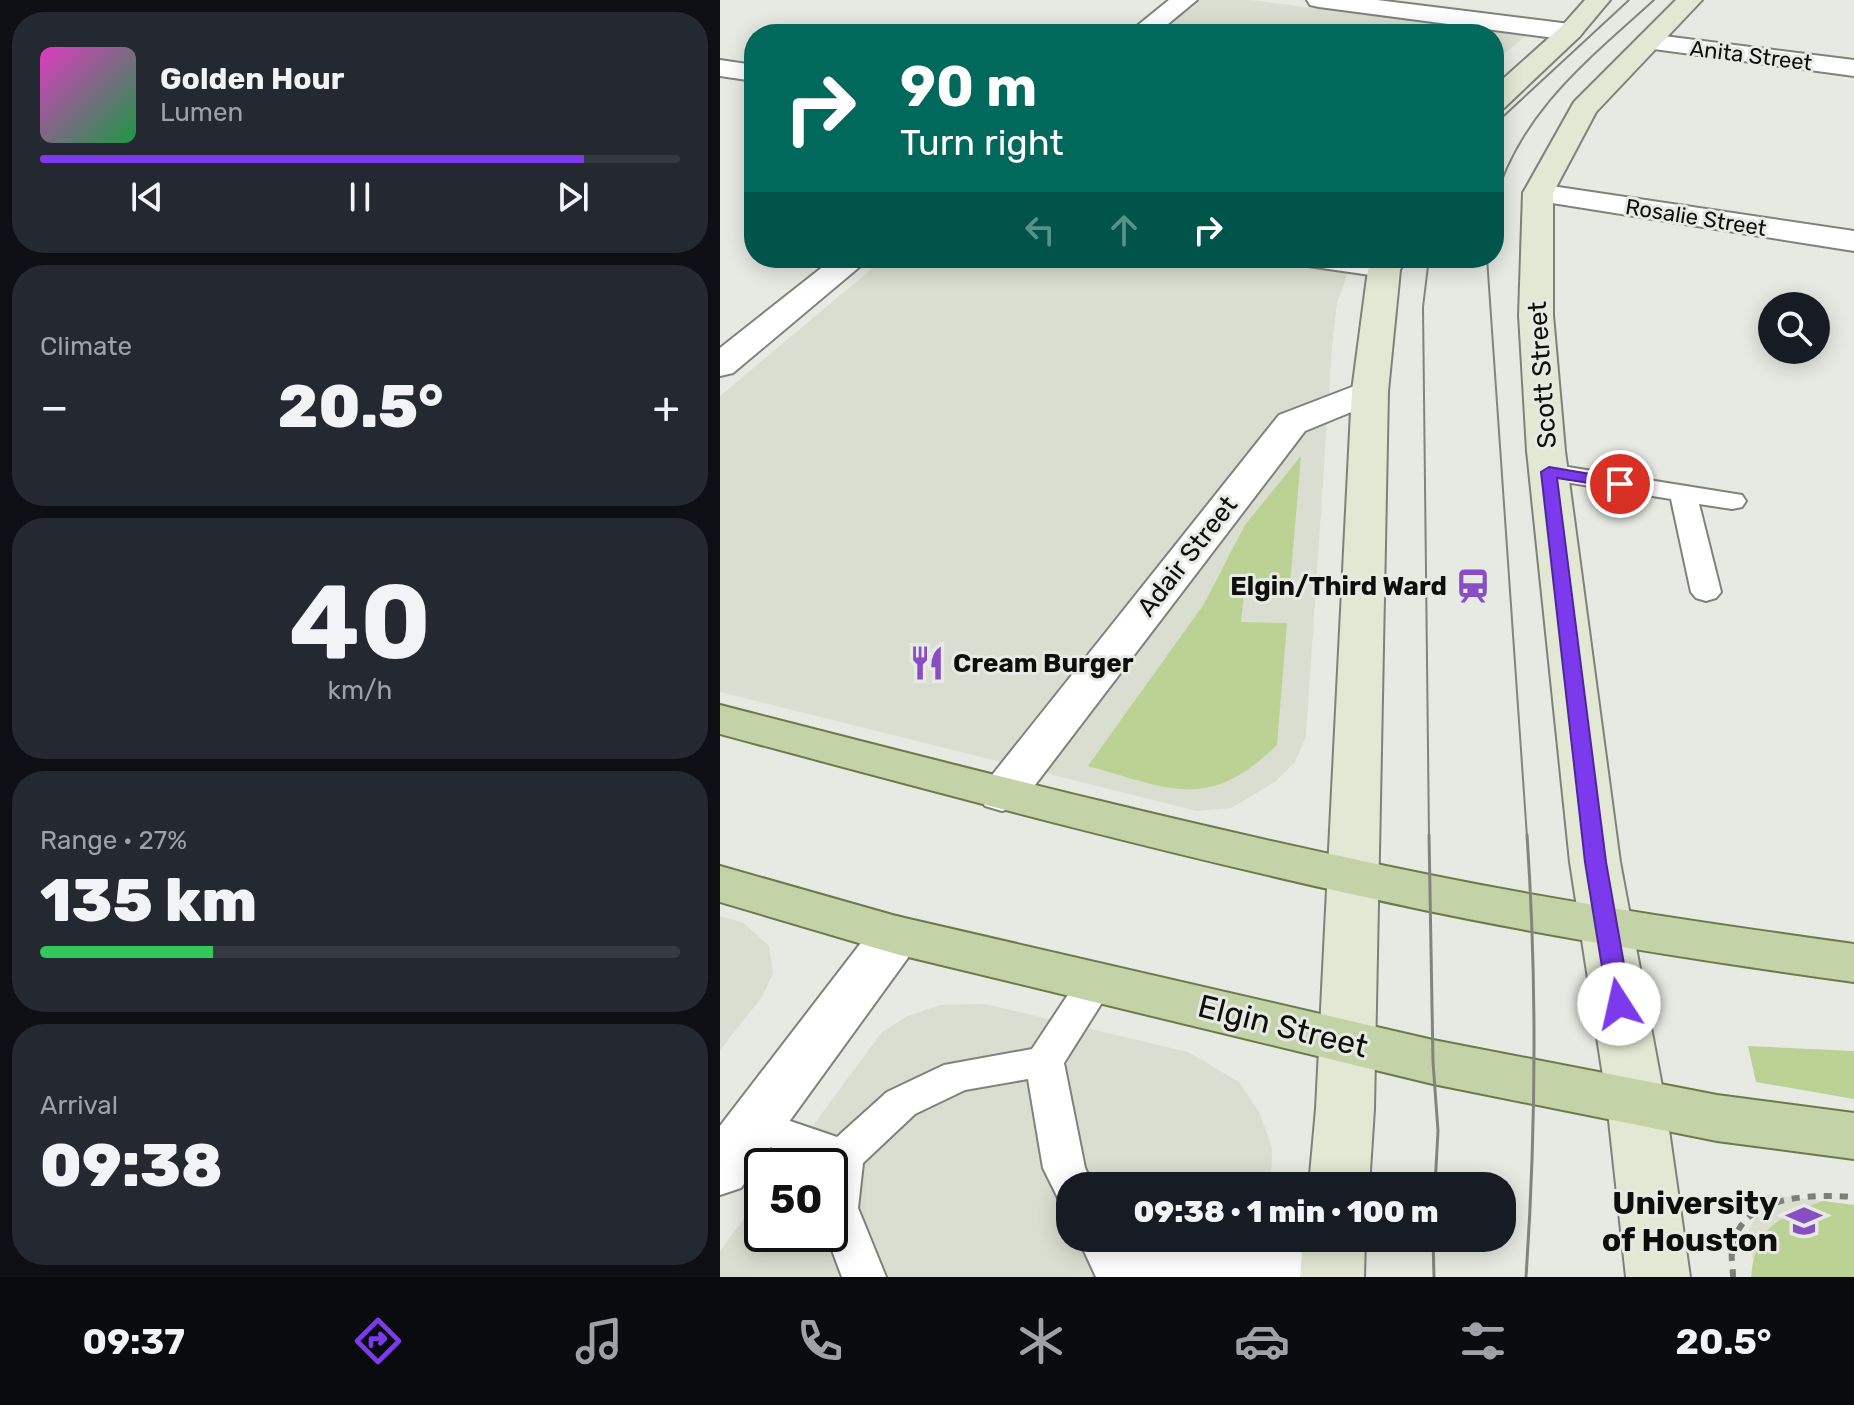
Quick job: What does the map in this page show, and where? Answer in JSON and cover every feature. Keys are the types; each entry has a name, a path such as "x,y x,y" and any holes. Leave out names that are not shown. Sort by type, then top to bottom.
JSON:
{"main road":[{"path":"1504,93 1570,32 1598,0"},
{"name":"Scott Street","path":"1658,1277 1636,1102 1605,927 1549,472 1536,315 1538,193 1584,108 1690,0"},
{"path":"1340,1172 1345,1109 1370,391 1386,268"},
{"path":"720,719 1002,795 1352,877 1605,927 1854,963"},
{"name":"Elgin Street","path":"720,884 896,935 1533,1084 1717,1118 1854,1136"}],"street":[{"path":"1153,24 1185,0"},
{"path":"1319,0 1570,32"},
{"name":"Anita Street","path":"1648,42 1854,68"},
{"path":"720,68 744,72"},
{"name":"Rosalie Street","path":"1538,193 1854,241"},
{"path":"720,365 841,268"},
{"name":"Adair Street","path":"1002,795 1292,423 1370,391"},
{"path":"720,1171 896,935"}],"lane":[{"path":"1549,472 1732,501"},
{"path":"1683,493 1706,592"},
{"path":"1066,1172 1044,1062 1096,982"},
{"path":"848,1151 901,1103 944,1082 958,1076 1044,1062"},
{"path":"755,1125 820,1148"},
{"path":"848,1236 864,1277"},
{"path":"1108,1260 1333,1261"}],"path":[{"path":"1733,1277 1733,1242 1749,1214 1780,1201 1854,1197"}],"shaded area":[{"path":"1198,0 1251,0 1440,24 1168,24"},
{"path":"1504,32 1527,35 1504,54"},
{"path":"873,268 1349,268 1337,303 1332,347 1306,736 1295,762 1275,782 1231,808 1197,811 720,692 720,396"},
{"path":"720,916 744,923 769,946 773,973 762,997 720,1050"},
{"path":"985,1004 1188,1052 1239,1082 1259,1112 1272,1147 1271,1172 1056,1172 1056,1252 1271,1252 1270,1277 720,1277 720,1251 744,1218 744,1252 848,1252 848,1148 796,1148 882,1032 908,1016 940,1005"},
{"name":"University of Houston","path":"1767,1194 1854,1205 1854,1277 1759,1277 1746,1236"}],"green space":[{"path":"1301,456 1289,596 1244,595 1241,622 1287,623 1277,745 1230,780 1209,787 1166,787 1088,766 1204,604 1245,525"},
{"path":"1748,1046 1854,1051 1854,1099 1756,1082"},
{"name":"University of Houston","path":"1823,1201 1854,1205 1854,1277 1751,1277 1758,1246 1772,1226 1793,1213"}],"tram line":[{"path":"1504,116 1629,0"},
{"path":"1504,176 1521,141 1559,90 1654,0"},
{"path":"1428,268 1423,307 1429,837"},
{"path":"1488,268 1527,837"},
{"path":"1429,835 1433,1062 1438,1131 1436,1172"},
{"path":"1526,1277 1534,1056 1527,835"},
{"path":"1433,1252 1434,1277"}],"place":[{"name":"Elgin/Third Ward","path":"1473,586"},
{"name":"Cream Burger","path":"927,663"},
{"name":"University of Houston","path":"1804,1221"}],"route":[{"path":"1619,1004 1595,862 1549,472 1620,484"}]}
